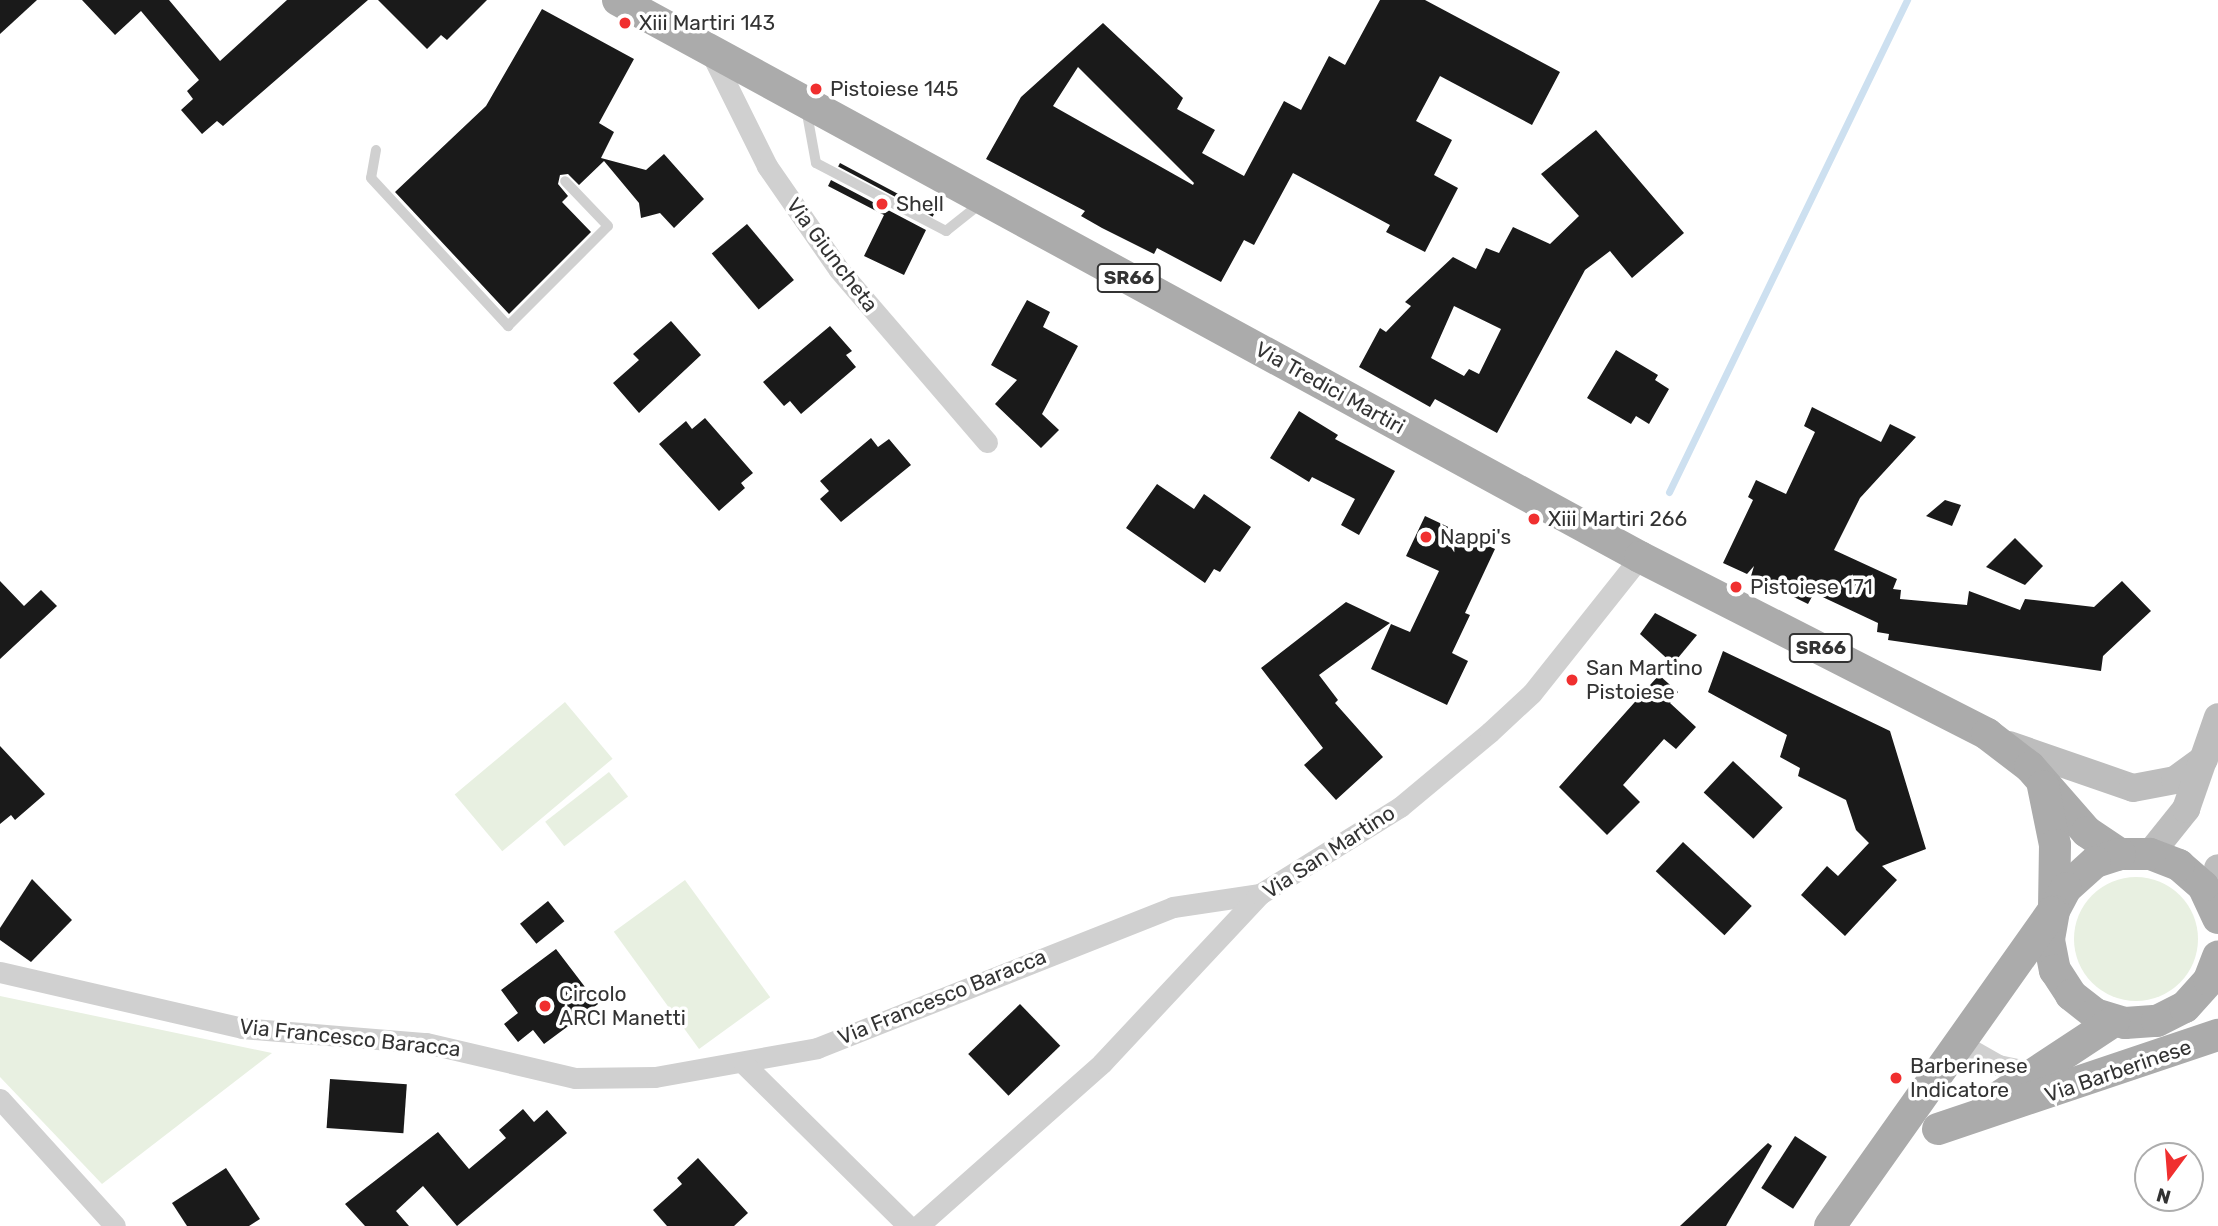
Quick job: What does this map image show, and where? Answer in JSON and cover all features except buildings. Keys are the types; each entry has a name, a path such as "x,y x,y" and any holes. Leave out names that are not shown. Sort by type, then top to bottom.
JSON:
{"main road":[{"name":"Via Tredici Martiri","path":"618,0 1640,557 1999,742 2040,778 2088,832 2135,854"},
{"path":"2135,854 2186,809 2218,717"},
{"path":"1999,742 2133,788 2175,780 2204,759"},
{"path":"2040,778 2055,845 2054,911 2049,940 2060,979 2078,1002 2114,1021 2157,1021 2206,997 2218,957"},
{"name":"Via Barberinese","path":"1830,1226 2054,911 2074,877 2135,854"},
{"name":"SR66","path":"2135,854 2186,870 2217,912"},
{"path":"2217,912 2218,868"},
{"name":"Via Barberinese","path":"1870,1167 2035,1073 2114,1021"},
{"name":"Via Barberinese","path":"1938,1129 2218,1035"}],"street":[{"name":"Via Giuncheta","path":"708,47 767,166 839,270 987,442"},
{"name":"Via San Martino","path":"918,1226 1101,1063 1260,894 1400,807 1490,732 1532,693 1640,557"},
{"name":"Via Francesco Baracca","path":"0,972 242,1028 426,1042 575,1078 655,1077 744,1064 885,1026 1080,940 1173,907 1260,894"},
{"name":"Via Barberinese","path":"1961,1044 1998,1065 2035,1073"},
{"path":"744,1064 908,1226"},
{"path":"0,1099 115,1226"}],"lane":[{"path":"805,101 816,163 946,231 985,200"},
{"path":"376,150 371,178 508,326 608,226 565,181"}],"green space":[{"path":"565,702 613,759 502,851 455,795"},
{"path":"609,772 628,796 564,846 545,822"},
{"path":"2136,877 2160,881 2180,895 2194,915 2198,939 2194,963 2180,983 2160,997 2136,1001 2112,997 2092,983 2078,963 2074,939 2078,915 2092,895 2112,881"},
{"path":"685,880 770,997 699,1049 614,932"},
{"path":"0,996 272,1053 102,1184 0,1077"}],"waterway":[{"path":"1669,492 1907,0"}],"place":[{"name":"Xiii Martiri 143","path":"625,23"},
{"name":"Pistoiese 145","path":"816,89"},
{"name":"Shell","path":"882,204"},
{"name":"Xiii Martiri 266","path":"1534,519"},
{"name":"Nappi's","path":"1426,537"},
{"name":"Pistoiese 171","path":"1736,587"},
{"name":"San Martino Pistoiese","path":"1572,680"},
{"name":"Circolo ARCI Manetti","path":"545,1006"},
{"name":"Barberinese Indicatore","path":"1896,1078"}]}
